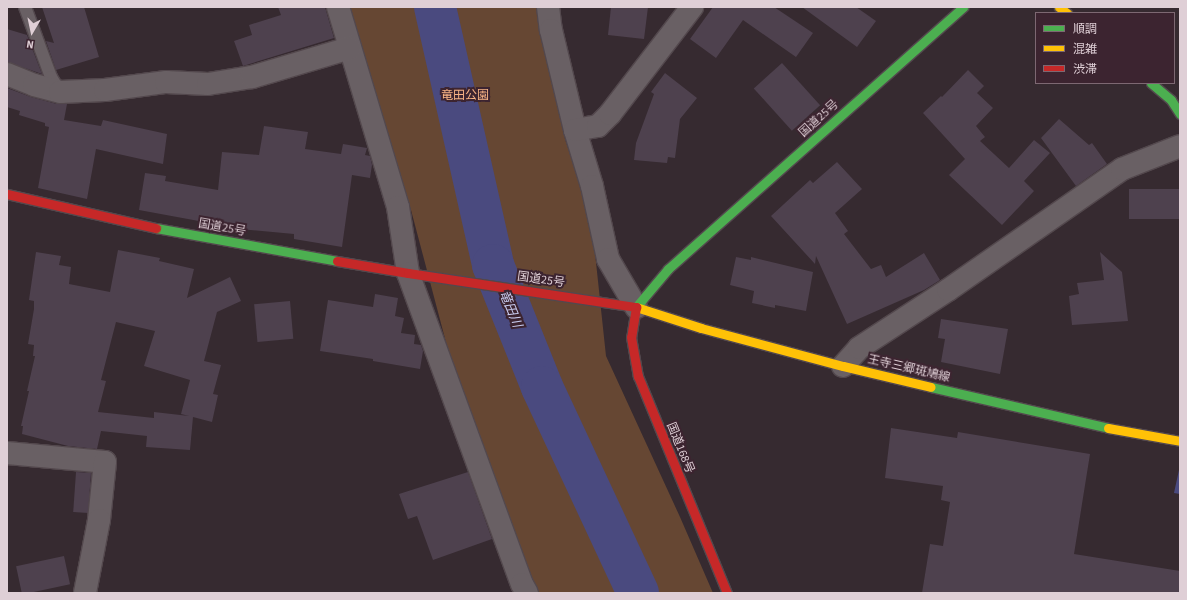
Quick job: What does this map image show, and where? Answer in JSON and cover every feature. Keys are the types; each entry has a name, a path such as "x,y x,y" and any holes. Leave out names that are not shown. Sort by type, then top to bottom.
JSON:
{"main road":[{"name":"国道25号","path":"7,194 175,232 408,273 636,307 668,269 963,7"},
{"path":"1151,84 1171,100 1180,114"},
{"name":"王寺三郷斑鳩線","path":"636,307 701,328 843,366 1109,428 1180,441"},
{"name":"国道168号","path":"636,307 631,337 638,376 727,593"}],"street":[{"path":"338,7 398,207 408,273 522,584 527,593"},
{"path":"548,7 551,30 575,130 592,186 608,259 636,307"},
{"path":"575,130 598,126 610,114 692,7"},
{"path":"7,74 34,85 60,92 106,90 166,82 208,84 252,77 350,48"},
{"path":"843,366 859,348 948,290 1122,169 1180,146"},
{"path":"7,453 105,462 99,520 85,593"}],"lane":[{"path":"25,7 51,77 60,92"}],"green space":[{"name":"竜田公園","path":"349,7 537,7 538,22 565,139 586,202 595,253 606,356 713,593 539,593 531,578 452,365 411,210 373,99"}],"shaded area":[{"path":"1180,470 1180,494 1174,493"}],"building":[{"path":"42,7 84,7 99,57 56,70 46,41 54,43"},
{"path":"278,7 325,7 334,38 243,66 234,41 252,35 249,25 281,15"},
{"path":"611,7 648,7 644,39 608,35"},
{"path":"713,7 774,7 813,33 796,57 743,20 716,58 690,39"},
{"path":"802,7 856,7 876,21 857,47"},
{"path":"7,29 27,35 42,74 7,62"},
{"path":"782,63 820,105 792,131 754,88"},
{"path":"968,70 984,86 977,93 993,108 976,126 985,137 980,141 1009,168 1034,140 1050,153 1024,181 1034,191 1002,225 949,175 965,159 923,113 941,96 942,97"},
{"path":"665,73 697,98 680,119 675,158 668,157 667,163 634,160 636,143 654,94 651,92"},
{"path":"7,88 31,97 57,104 67,104 64,120 101,126 103,120 167,134 163,164 96,149 87,199 38,188 49,127 45,126 45,123 19,115 20,111 7,107"},
{"path":"1059,119 1089,145 1092,143 1107,164 1076,186 1041,138"},
{"path":"264,126 308,132 305,149 341,154 343,144 367,148 365,155 370,156 372,165 370,178 352,175 342,247 294,239 294,234 217,227 215,224 139,210 145,173 166,176 165,181 218,190 222,152 259,155"},
{"path":"837,162 862,189 835,213 848,231 844,234 871,269 881,265 886,277 924,253 940,280 924,290 847,324 816,256 815,264 771,216 810,180 813,183"},
{"path":"1129,189 1180,189 1180,219 1129,219"},
{"path":"118,250 160,258 159,261 194,269 187,298 230,277 241,301 217,312 204,361 221,365 213,394 218,395 212,422 193,417 190,450 146,447 147,436 101,431 97,449 68,446 22,434 23,426 21,426 35,356 33,356 34,345 28,344 34,309 34,301 29,300 36,252 61,256 59,265 71,267 69,284 110,292","holes":["116,322 155,331 144,366 190,380 181,414 189,416 154,412 154,418 98,412 106,381 101,380"]},
{"path":"1100,252 1122,272 1128,321 1072,325 1069,296 1079,294 1077,283 1104,280"},
{"path":"736,257 751,260 751,257 813,272 806,311 775,305 775,308 752,303 754,291 730,285"},
{"path":"375,294 398,298 395,316 404,318 401,333 415,335 414,344 421,345 423,351 420,369 373,361 373,359 320,351 328,300 373,307"},
{"path":"290,301 293,339 257,342 254,304"},
{"path":"941,319 1008,329 1000,374 941,362 945,339 938,338"},
{"path":"891,428 957,438 958,432 1090,454 1074,554 1180,571 1180,593 922,593 930,544 943,546 950,502 941,500 943,486 885,478"},
{"path":"76,472 91,473 88,513 73,512"},
{"path":"468,472 492,539 433,560 417,516 408,519 399,494"},
{"path":"64,556 70,584 29,593 22,593 16,566"}],"waterway":[{"name":"竜田川","path":"435,7 493,265 542,387 638,593"}],"traffic: fast":[{"path":"636,307 668,269 963,7"},
{"path":"1152,84 1171,100 1180,114"},
{"path":"156,228 337,261"},
{"path":"931,387 1108,428"}],"traffic: slow":[{"path":"1059,7 1066,12"},
{"path":"636,307 701,328 843,366 931,387"},
{"path":"1108,428 1180,441"}],"traffic: jam":[{"path":"7,194 156,228"},
{"path":"337,261 636,307"},
{"path":"636,307 631,337 638,376 727,593"}]}
